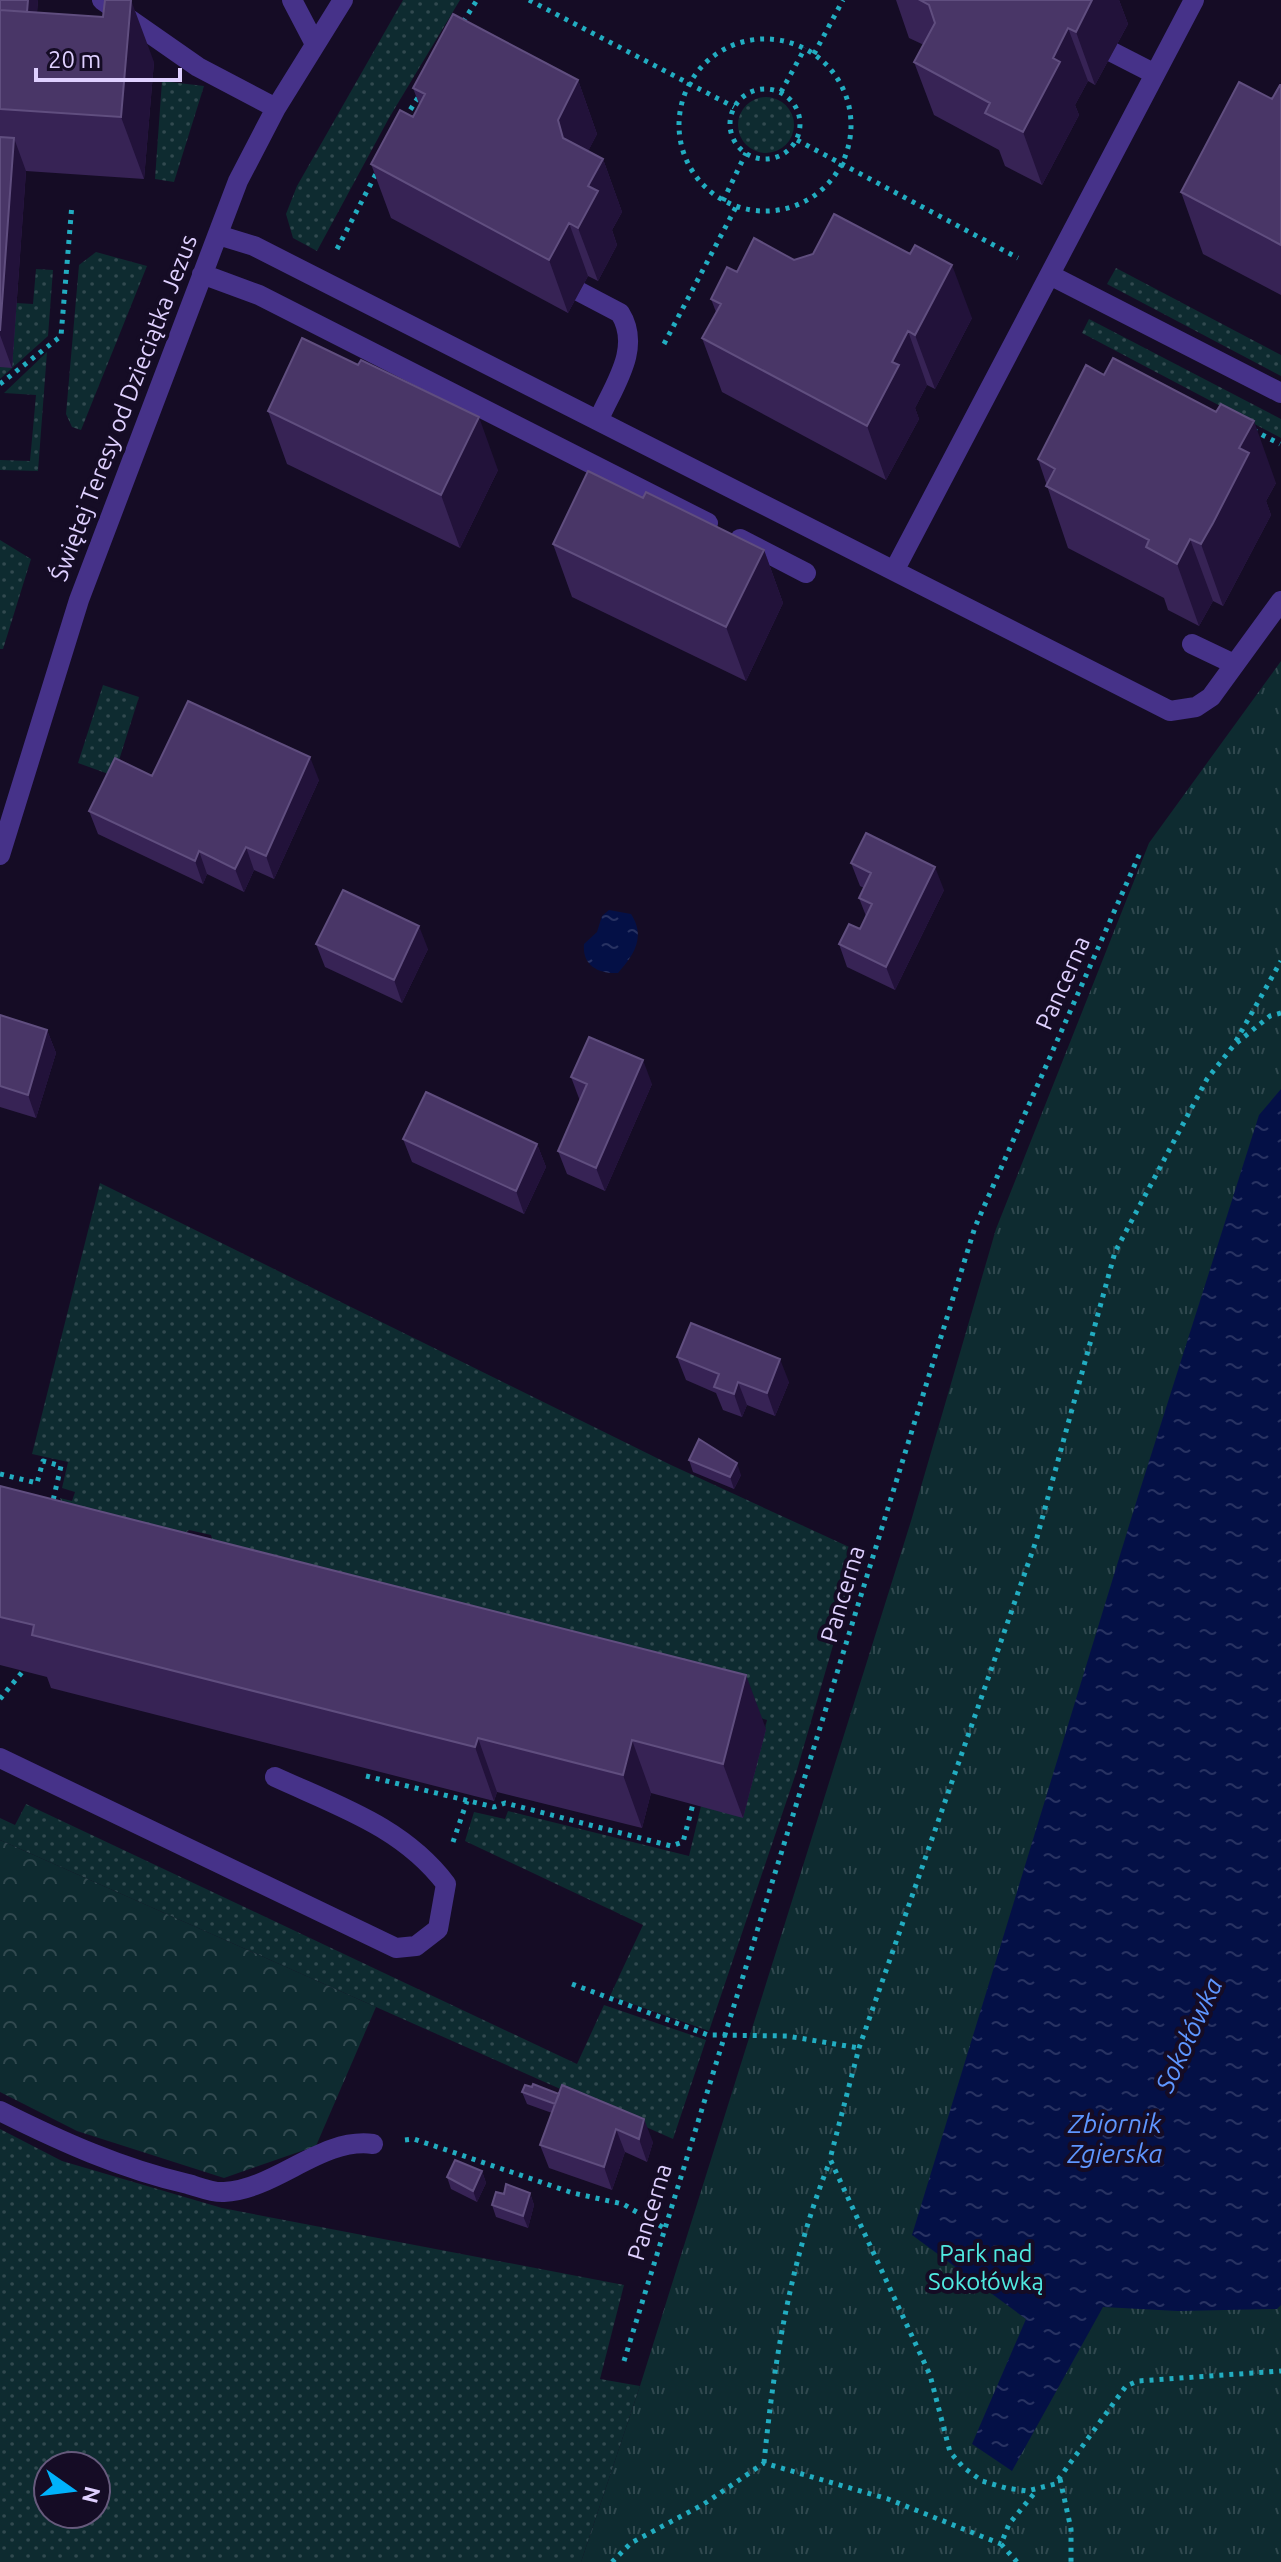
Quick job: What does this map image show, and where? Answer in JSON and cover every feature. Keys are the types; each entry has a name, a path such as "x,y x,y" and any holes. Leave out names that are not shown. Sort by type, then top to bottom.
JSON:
{"street":[{"path":"102,0 198,67 276,108"},
{"path":"292,0 315,44"},
{"name":"Świętej Teresy od Dzieciątka Jezus","path":"0,855 79,600 238,181 276,108 343,0"},
{"path":"895,569 1194,0"},
{"path":"1112,52 1155,74"},
{"path":"218,235 254,246 319,282 599,419 1170,711 1196,707 1211,697 1281,601"},
{"path":"202,274 259,295 806,573"},
{"path":"1050,275 1281,393"},
{"path":"580,292 620,313 631,340 628,356 599,419"},
{"path":"1192,644 1234,664"},
{"path":"0,1758 396,1948 416,1946 438,1929 446,1884 431,1862 387,1828 275,1777"},
{"path":"0,2111 72,2147 164,2179 223,2192 278,2176 350,2141 373,2144"}],"path":[{"path":"461,27 477,0"},
{"path":"529,0 734,107"},
{"path":"814,54 843,0"},
{"path":"777,39 805,48 828,65 847,96 852,131 842,166 819,193 788,209 753,211 723,201 697,179 682,149 679,115 690,83 720,51 748,40 777,39"},
{"path":"781,92 805,48"},
{"path":"404,120 428,80"},
{"path":"755,90 781,92 790,98 800,118 797,140 774,158 746,153 731,132 734,107 755,90"},
{"path":"797,140 1050,275"},
{"path":"723,201 746,153"},
{"path":"319,282 383,161"},
{"path":"0,384 61,336 72,204"},
{"path":"663,346 736,207"},
{"path":"1247,427 1280,444"},
{"name":"Pancerna","path":"624,2361 975,1227 1140,853"},
{"path":"764,2463 773,2369 790,2287 815,2196 830,2159 859,2048 1036,1541 1115,1252 1207,1079 1234,1045 1281,961"},
{"path":"1234,1045 1270,1016 1281,1013"},
{"path":"0,1474 37,1483 43,1461 61,1466 52,1504 58,1512"},
{"path":"0,1699 23,1671"},
{"path":"356,1774 494,1807 505,1803 671,1846 683,1842 693,1804"},
{"path":"572,1984 708,2035 787,2036 859,2048"},
{"path":"373,2144 414,2139 573,2193 623,2204 664,2228"},
{"path":"830,2159 930,2375 950,2452 982,2481 1006,2488 1038,2489"},
{"path":"1001,2544 1009,2524 1038,2489 1060,2479 1126,2386 1138,2381 1281,2371"},
{"path":"764,2463 888,2499 1001,2544 1017,2562"},
{"path":"612,2562 631,2543 704,2504 764,2463"},
{"path":"1060,2479 1071,2529 1071,2562"}],"green space":[{"path":"403,0 460,0 389,118 317,251 293,238 286,214 297,186"},
{"path":"162,81 204,86 174,182 155,179"},
{"path":"766,97 785,106 794,125 785,144 766,153 747,144 738,125 747,106"},
{"path":"96,252 147,266 81,430 72,427 66,414 79,265"},
{"path":"1116,268 1281,355 1281,376 1107,284"},
{"path":"36,269 53,270 48,336 0,379 0,367 12,367 16,303 33,304"},
{"path":"1089,319 1281,419 1281,438 1082,333"},
{"path":"47,352 38,471 0,470 0,460 30,461 36,395 4,393"},
{"path":"0,540 31,559 3,649 0,649"},
{"name":"Park nad Sokołówką","path":"1281,661 1281,2562 581,2562 640,2386 911,1521 996,1229 1149,843"},
{"path":"103,685 139,697 114,776 78,763"},
{"path":"100,1183 671,1465 860,1552 797,1770 709,2031 610,1996 643,1925 465,1841 474,1812 505,1819 508,1811 689,1856 701,1806 743,1817 767,1720 213,1543 211,1535 189,1530 183,1535 63,1505 60,1498 72,1501 75,1492 62,1488 68,1462 32,1454"},
{"path":"26,1804 577,2064 604,2005 706,2040 673,2139 0,1840 0,1818 15,1825"},
{"path":"0,1840 376,2007 316,2146 224,2178 77,2131 0,2092"},
{"path":"0,2129 62,2161 222,2208 624,2285 600,2379 640,2386 581,2562 0,2562"}],"water":[{"path":"609,910 631,914 638,930 633,952 618,973 593,967 584,951 584,944 597,932 602,916"},
{"name":"Zbiornik Zgierska","path":"1281,1089 1281,2305 1277,2309 1178,2311 1103,2307 1012,2471 972,2444 1026,2319 912,2235 1139,1493 1259,1115"}],"building":[{"path":"0,0 28,0 27,12 0,10"},
{"path":"105,0 131,0 121,117 0,109 0,10 103,17"},
{"path":"920,0 1092,0 1076,32 1068,28 1053,58 1060,62 1023,132 985,113 990,103 914,62 935,23 929,5"},
{"path":"453,14 578,80 558,120 563,138 603,159 588,186 598,191 578,228 569,223 549,260 371,164 400,110 413,117 425,94 413,88"},
{"path":"1239,82 1272,99 1281,85 1281,245 1181,192"},
{"path":"0,137 14,138 0,331"},
{"path":"834,214 910,254 915,245 952,265 915,335 908,331 892,362 899,365 867,426 702,338 721,304 711,299 727,267 737,272 754,238 794,260 813,254"},
{"path":"302,338 358,365 361,360 479,417 441,495 268,411"},
{"path":"1113,358 1216,412 1221,404 1254,421 1239,448 1249,453 1213,523 1201,544 1190,539 1177,564 1146,547 1149,540 1046,486 1055,469 1038,459 1086,365 1104,375"},
{"path":"588,471 643,498 646,492 764,550 726,627 553,544"},
{"path":"188,701 310,757 266,856 246,847 235,869 199,851 195,861 89,811 115,758 152,776"},
{"path":"866,833 935,867 886,967 839,944 849,924 860,929 872,904 859,898 871,873 851,863"},
{"path":"343,890 419,926 394,980 316,944"},
{"path":"0,1015 47,1030 28,1095 0,1086"},
{"path":"589,1037 643,1060 596,1168 558,1151 587,1084 571,1077"},
{"path":"426,1092 537,1144 516,1191 403,1139"},
{"path":"691,1323 780,1359 767,1393 738,1382 734,1394 714,1387 719,1374 677,1357"},
{"path":"699,1439 737,1463 730,1477 689,1460"},
{"path":"0,1486 746,1675 723,1764 632,1740 623,1775 478,1738 475,1747 32,1635 34,1625 0,1617"},
{"path":"533,2084 559,2094 555,2104 522,2092 525,2085 532,2087"},
{"path":"562,2085 644,2119 639,2139 616,2129 604,2167 540,2145"},
{"path":"455,2160 482,2171 473,2191 447,2177"},
{"path":"506,2184 530,2193 523,2216 492,2205 496,2192 504,2194"}],"water label":[{"name":"Sokołówka","path":"1189,2035"}]}
